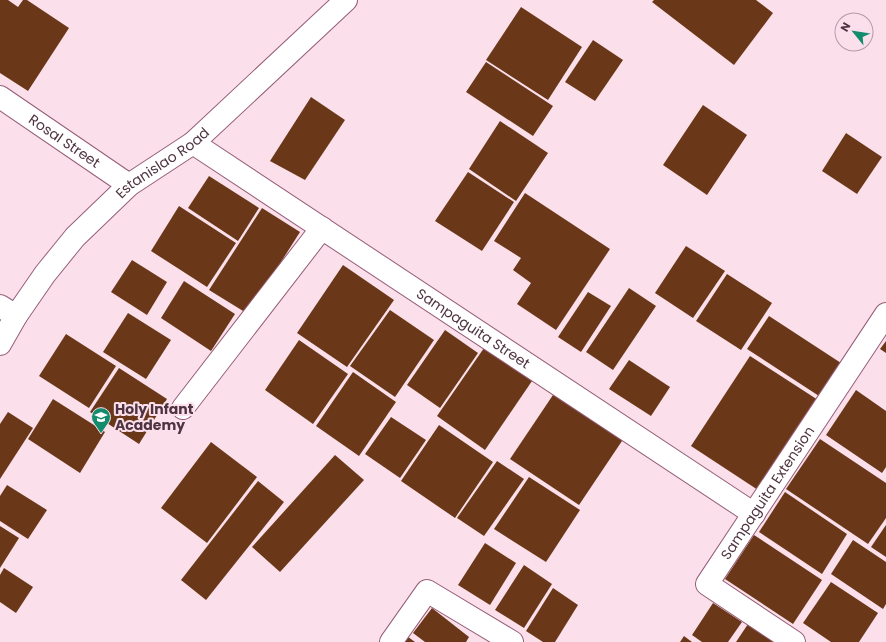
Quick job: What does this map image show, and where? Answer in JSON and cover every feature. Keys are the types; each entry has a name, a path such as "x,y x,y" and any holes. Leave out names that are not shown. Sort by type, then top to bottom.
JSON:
{"street":[{"name":"Estanislao Road","path":"0,344 8,311 45,274 75,237 129,185 193,143 346,0"},
{"name":"Rosal Street","path":"0,97 129,185"},
{"name":"Sampaguita Street","path":"193,143 754,514"},
{"path":"183,408 322,228"},
{"name":"Sampaguita Extension","path":"794,642 707,584 886,314"},
{"path":"391,642 427,591 512,642"}],"building":[{"path":"0,0 8,0 18,7 23,0 27,0 69,28 28,91 0,73"},
{"path":"654,0 756,0 773,13 734,65 652,2"},
{"path":"521,7 582,47 548,100 486,60"},
{"path":"593,40 623,60 595,101 565,82"},
{"path":"486,62 553,106 533,136 466,92"},
{"path":"311,97 345,120 305,180 270,161"},
{"path":"703,105 747,135 707,195 663,165"},
{"path":"500,121 548,153 516,201 469,169"},
{"path":"846,133 882,157 857,194 822,171"},
{"path":"468,172 514,202 482,251 435,221"},
{"path":"209,176 259,208 238,241 188,208"},
{"path":"525,193 610,249 556,330 517,304 531,283 513,270 521,258 494,241"},
{"path":"179,206 236,243 207,287 151,251"},
{"path":"262,208 300,232 248,314 209,290"},
{"path":"686,246 725,271 693,318 655,293"},
{"path":"132,260 167,282 147,315 111,292"},
{"path":"343,265 394,300 347,367 297,333"},
{"path":"727,274 772,303 741,350 696,321"},
{"path":"184,281 235,314 211,351 161,318"},
{"path":"629,288 656,306 613,370 586,352"},
{"path":"588,292 611,306 581,352 558,337"},
{"path":"390,310 434,340 395,397 350,366"},
{"path":"128,313 171,340 146,379 103,352"},
{"path":"769,316 841,363 819,396 747,349"},
{"path":"445,330 478,353 440,408 407,385"},
{"path":"66,334 116,366 89,408 39,376"},
{"path":"299,340 348,374 313,424 265,390"},
{"path":"886,341 886,353 880,349"},
{"path":"484,348 532,381 485,450 437,416"},
{"path":"750,356 818,400 758,490 691,446"},
{"path":"629,360 670,387 651,416 609,389"},
{"path":"119,368 167,399 139,444 90,412"},
{"path":"353,372 396,402 359,456 316,426"},
{"path":"856,390 886,411 886,467 882,473 826,435"},
{"path":"555,392 624,438 579,505 510,459"},
{"path":"53,399 105,432 80,473 28,439"},
{"path":"8,412 33,428 0,479 0,424"},
{"path":"391,417 426,440 400,478 365,454"},
{"path":"439,425 493,462 455,518 401,481"},
{"path":"820,439 886,483 886,518 868,544 786,489"},
{"path":"211,442 257,477 207,543 161,508"},
{"path":"335,455 364,480 280,572 252,547"},
{"path":"497,461 524,479 484,536 457,518"},
{"path":"529,477 580,510 546,562 494,529"},
{"path":"258,481 284,502 206,600 181,580"},
{"path":"7,485 47,510 28,539 0,521 0,496"},
{"path":"785,492 847,534 822,574 759,532"},
{"path":"886,525 886,557 871,547"},
{"path":"0,526 19,538 0,568"},
{"path":"754,535 822,580 793,624 725,579"},
{"path":"853,540 886,562 886,604 883,609 831,574"},
{"path":"485,543 516,563 490,605 458,585"},
{"path":"524,565 552,584 524,628 495,610"},
{"path":"4,568 33,587 16,613 0,602 0,575"},
{"path":"831,582 878,613 859,642 831,642 803,623"},
{"path":"553,588 578,605 555,642 543,642 526,631"},
{"path":"713,603 742,622 728,642 702,642 692,635"},
{"path":"432,608 469,637 466,642 425,642 413,633"},
{"path":"750,621 780,642 736,642"},
{"path":"404,634 415,642 398,642"},
{"path":"684,636 692,642 680,642"}],"place":[{"name":"Holy Infant Academy","path":"101,434"}]}
